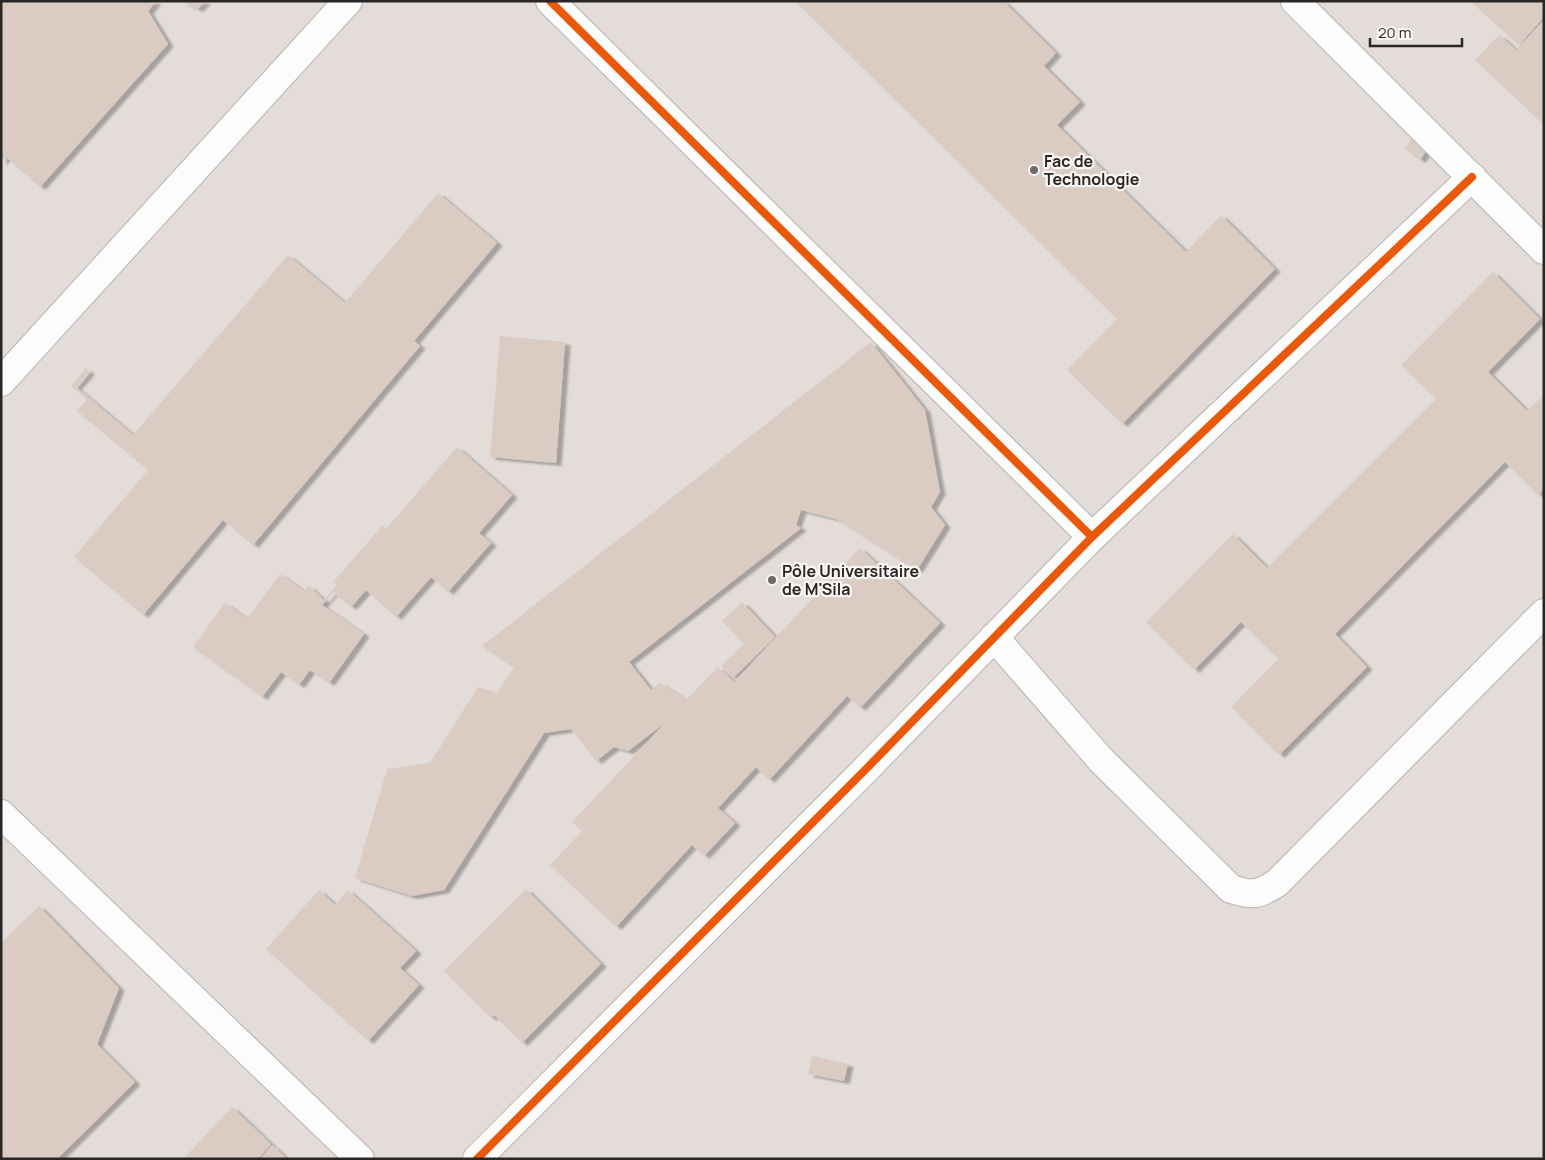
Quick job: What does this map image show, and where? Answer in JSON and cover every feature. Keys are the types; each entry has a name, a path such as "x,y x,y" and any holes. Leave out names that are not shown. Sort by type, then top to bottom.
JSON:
{"street":[{"path":"1,382 348,1"},
{"path":"550,1 1092,537"},
{"path":"1310,6 1472,178 1544,250"},
{"path":"477,1159 854,781 1092,537 1472,178"},
{"path":"994,637 1101,760 1231,889 1247,894 1260,893 1277,883 1544,613"},
{"path":"1,814 360,1159"}],"shaded area":[{"name":"Pôle Universitaire de M'Sila","path":"1,1 1544,1 1544,1159 1,1159"}],"building":[{"path":"1,1 156,1 148,11 168,44 40,187 6,157 1,162"},
{"path":"181,1 205,1 198,9"},
{"name":"Fac de Technologie","path":"795,1 1003,1 1056,53 1044,66 1080,102 1057,125 1186,252 1221,215 1275,269 1122,424 1067,370 1117,319"},
{"path":"1470,1 1544,1 1544,17 1519,45"},
{"path":"1544,20 1544,125 1475,60 1499,35 1516,50"},
{"path":"1411,139 1426,151 1420,160 1405,149"},
{"path":"438,193 497,243 414,341 420,346 253,545 223,520 143,615 74,557 148,470 77,411 87,399 71,386 86,368 89,372 76,387 133,435 288,255 345,303"},
{"path":"1493,272 1540,319 1488,372 1527,411 1544,395 1544,489 1538,495 1505,462 1335,634 1367,667 1279,755 1231,707 1278,659 1241,622 1194,670 1146,622 1233,534 1267,568 1436,399 1401,365"},
{"path":"500,336 565,342 556,463 490,457"},
{"path":"871,342 925,410 940,492 931,507 945,525 917,570 836,519 801,510 796,525 801,528 629,662 651,690 660,683 686,700 718,667 734,682 860,548 940,623 860,708 847,696 769,780 756,767 718,808 735,823 704,856 692,845 616,927 550,865 582,831 572,822 666,722 628,751 614,747 596,761 571,729 544,733 444,890 412,896 355,878 387,769 430,763 478,687 497,693 514,667 482,646"},
{"path":"457,447 512,495 479,533 491,543 448,592 431,577 396,617 366,590 351,607 333,592 322,605 364,634 329,683 310,670 299,685 281,672 262,697 193,647 225,603 247,619 280,574 304,591 309,586 324,600 337,584 333,582 382,526 386,529"},
{"path":"742,602 775,637 733,678 721,666 744,644 722,621"},
{"path":"526,889 601,964 522,1043 494,1015 491,1018 444,971"},
{"path":"319,890 335,905 348,890 416,951 400,968 419,985 368,1041 266,949"},
{"path":"39,906 119,988 97,1044 135,1082 57,1159 1,1159 1,943"},
{"path":"812,1056 848,1064 844,1081 808,1074"},
{"path":"232,1107 271,1144 258,1159 183,1159"},
{"path":"272,1145 287,1159 260,1159"}],"cycle path":[{"path":"550,1 1092,537"},
{"path":"477,1159 868,767 1092,537 1472,177"}],"place":[{"name":"Fac de Technologie","path":"1034,170"},
{"name":"Pôle Universitaire de M'Sila","path":"772,580"}]}
